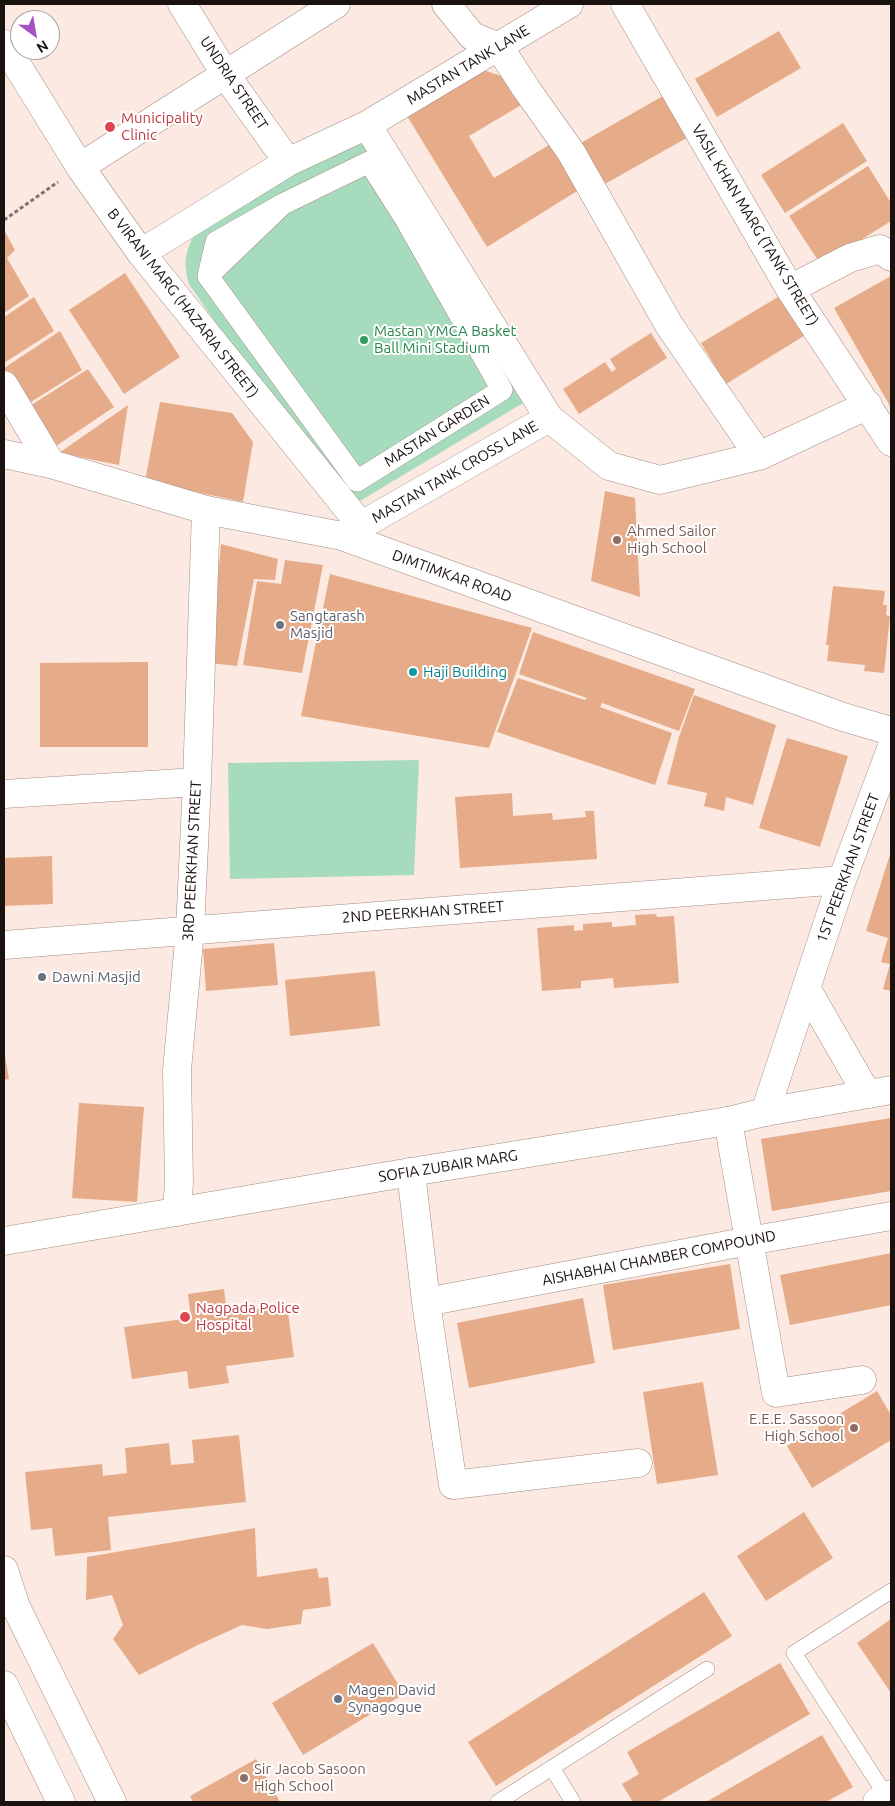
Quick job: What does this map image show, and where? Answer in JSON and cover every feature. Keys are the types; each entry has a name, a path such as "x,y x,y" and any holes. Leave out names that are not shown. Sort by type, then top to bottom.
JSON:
{"street":[{"name":"UNDRIA STREET","path":"182,4 225,74 288,162"},
{"path":"80,167 336,4"},
{"path":"446,4 472,36 499,46 527,90 571,152 669,325 759,456"},
{"name":"MASTAN TANK LANE","path":"141,253 288,162 367,125 569,4"},
{"name":"VASIL KHAN MARG (TANK STREET)","path":"625,4 790,289 891,442"},
{"name":"B VIRANI MARG (HAZARIA STREET)","path":"4,44 80,167 141,253 351,531"},
{"path":"367,125 549,418"},
{"name":"MASTAN GARDEN","path":"369,162 407,222 502,390 357,480 208,276 216,242 283,204 369,162"},
{"path":"790,289 850,258 880,249 891,257"},
{"path":"4,385 51,464"},
{"name":"MASTAN TANK CROSS LANE","path":"351,531 549,418 609,466 660,480 759,456 868,405"},
{"name":"DIMTIMKAR ROAD","path":"4,454 51,464 206,510 351,531 834,714 891,731"},
{"name":"3RD PEERKHAN STREET","path":"177,1212 179,1183 177,1070 190,930 206,510"},
{"name":"1ST PEERKHAN STREET","path":"765,1112 842,880 891,749"},
{"path":"4,794 197,782"},
{"name":"2ND PEERKHAN STREET","path":"4,945 842,880"},
{"path":"806,988 879,1092"},
{"name":"SOFIA ZUBAIR MARG","path":"4,1242 411,1172 728,1121 765,1112 879,1092"},
{"path":"728,1121 776,1393 862,1380"},
{"path":"411,1172 426,1302 453,1485 638,1463"},
{"name":"AISHABHAI CHAMBER COMPOUND","path":"426,1302 891,1216"},
{"path":"4,1570 16,1607 112,1802"},
{"path":"4,1685 61,1802"}],"lane":[{"path":"885,1798 794,1654 891,1591"},
{"path":"498,1802 707,1669"},
{"path":"552,1768 573,1802"}],"path":[{"path":"4,220 80,167"}],"green space":[{"name":"Mastan YMCA Basket Ball Mini Stadium","path":"361,141 533,397 345,510 189,284 186,255 197,229 331,145"},
{"path":"419,760 414,875 230,879 228,763"}],"building":[{"path":"779,31 801,68 717,117 695,79"},
{"path":"481,69 501,76 523,104 469,136 494,178 554,142 582,188 487,247 407,116"},
{"path":"668,93 692,135 603,185 579,144"},
{"path":"843,123 867,161 785,213 761,175"},
{"path":"868,166 891,203 891,221 821,265 789,216"},
{"path":"4,230 15,250 7,258 29,296 4,313"},
{"path":"125,273 180,357 124,394 69,310"},
{"path":"891,276 891,408 834,308"},
{"path":"783,294 807,334 726,384 701,343"},
{"path":"34,297 54,331 4,363 4,317"},
{"path":"60,331 82,370 26,405 4,368"},
{"path":"651,333 667,358 579,414 563,389 605,362 612,372 616,369 610,359"},
{"path":"88,369 114,407 53,448 25,409"},
{"path":"160,402 232,413 253,442 243,502 145,481"},
{"path":"128,405 119,465 59,453"},
{"name":"Ahmed Sailor High School","path":"605,491 635,498 640,597 591,581"},
{"path":"221,544 278,559 275,580 254,579 237,666 210,663"},
{"name":"Sangtarash Masjid","path":"285,560 323,565 302,673 243,665 257,581 281,584"},
{"name":"Haji Building","path":"330,574 532,628 489,748 301,716"},
{"path":"833,586 885,591 883,605 887,605 886,615 890,616 884,673 864,671 865,665 827,661 829,645 826,645"},
{"path":"533,632 695,689 679,731 602,703 600,707 672,733 655,785 497,732 518,678 585,700 587,698 519,674"},
{"path":"148,662 148,747 40,747 40,663"},
{"path":"694,695 776,725 753,805 726,797 724,811 704,806 707,793 667,784 679,737"},
{"path":"787,738 848,756 820,847 759,828"},
{"path":"512,793 513,816 552,813 553,820 586,817 585,811 594,811 597,859 460,868 455,797"},
{"path":"891,851 891,991 883,989 890,964 881,962 888,938 866,931"},
{"path":"52,856 53,904 4,906 4,858"},
{"path":"656,914 657,917 674,916 679,983 614,988 613,978 581,981 581,988 542,991 537,928 574,925 574,931 583,930 583,924 612,922 612,927 636,925 635,915"},
{"path":"274,943 278,985 206,991 203,949"},
{"path":"375,971 380,1026 290,1036 285,980"},
{"path":"4,1050 9,1079 4,1080"},
{"path":"79,1103 144,1107 137,1202 72,1198"},
{"path":"891,1118 891,1191 772,1211 761,1139"},
{"path":"891,1253 891,1305 790,1325 780,1275"},
{"path":"730,1264 740,1329 613,1350 603,1285"},
{"path":"224,1289 227,1313 287,1305 294,1357 226,1366 229,1383 189,1389 187,1371 132,1379 124,1327 191,1318 188,1294"},
{"path":"583,1298 595,1363 469,1388 457,1323"},
{"path":"703,1382 718,1475 657,1484 643,1392"},
{"name":"E.E.E. Sassoon High School","path":"877,1391 891,1415 891,1440 812,1488 787,1446"},
{"path":"239,1435 246,1502 108,1517 111,1550 55,1556 52,1528 31,1530 25,1472 102,1464 103,1476 127,1473 125,1448 169,1443 171,1465 194,1463 192,1440"},
{"path":"804,1512 833,1558 766,1601 737,1556"},
{"path":"255,1528 257,1577 317,1568 319,1578 328,1577 331,1606 303,1610 301,1624 267,1629 242,1625 139,1675 113,1639 123,1625 112,1595 86,1600 87,1557"},
{"path":"704,1592 732,1636 496,1786 468,1742"},
{"path":"891,1619 891,1693 857,1643"},
{"name":"Magen David Synagogue","path":"373,1643 404,1694 303,1755 272,1703"},
{"path":"780,1663 810,1714 658,1802 633,1802 622,1784 639,1774 627,1752"},
{"path":"822,1735 853,1787 826,1802 706,1802"},
{"name":"Sir Jacob Sasoon High School","path":"256,1759 280,1802 193,1802 190,1796"}],"place":[{"name":"Municipality Clinic","path":"110,127"},
{"name":"Mastan YMCA Basket Ball Mini Stadium","path":"364,340"},
{"name":"Ahmed Sailor High School","path":"617,540"},
{"name":"Sangtarash Masjid","path":"280,625"},
{"name":"Haji Building","path":"413,672"},
{"name":"Dawni Masjid","path":"42,977"},
{"name":"Nagpada Police Hospital","path":"185,1317"},
{"name":"E.E.E. Sassoon High School","path":"854,1428"},
{"name":"Magen David Synagogue","path":"338,1699"},
{"name":"Sir Jacob Sasoon High School","path":"244,1778"}]}
